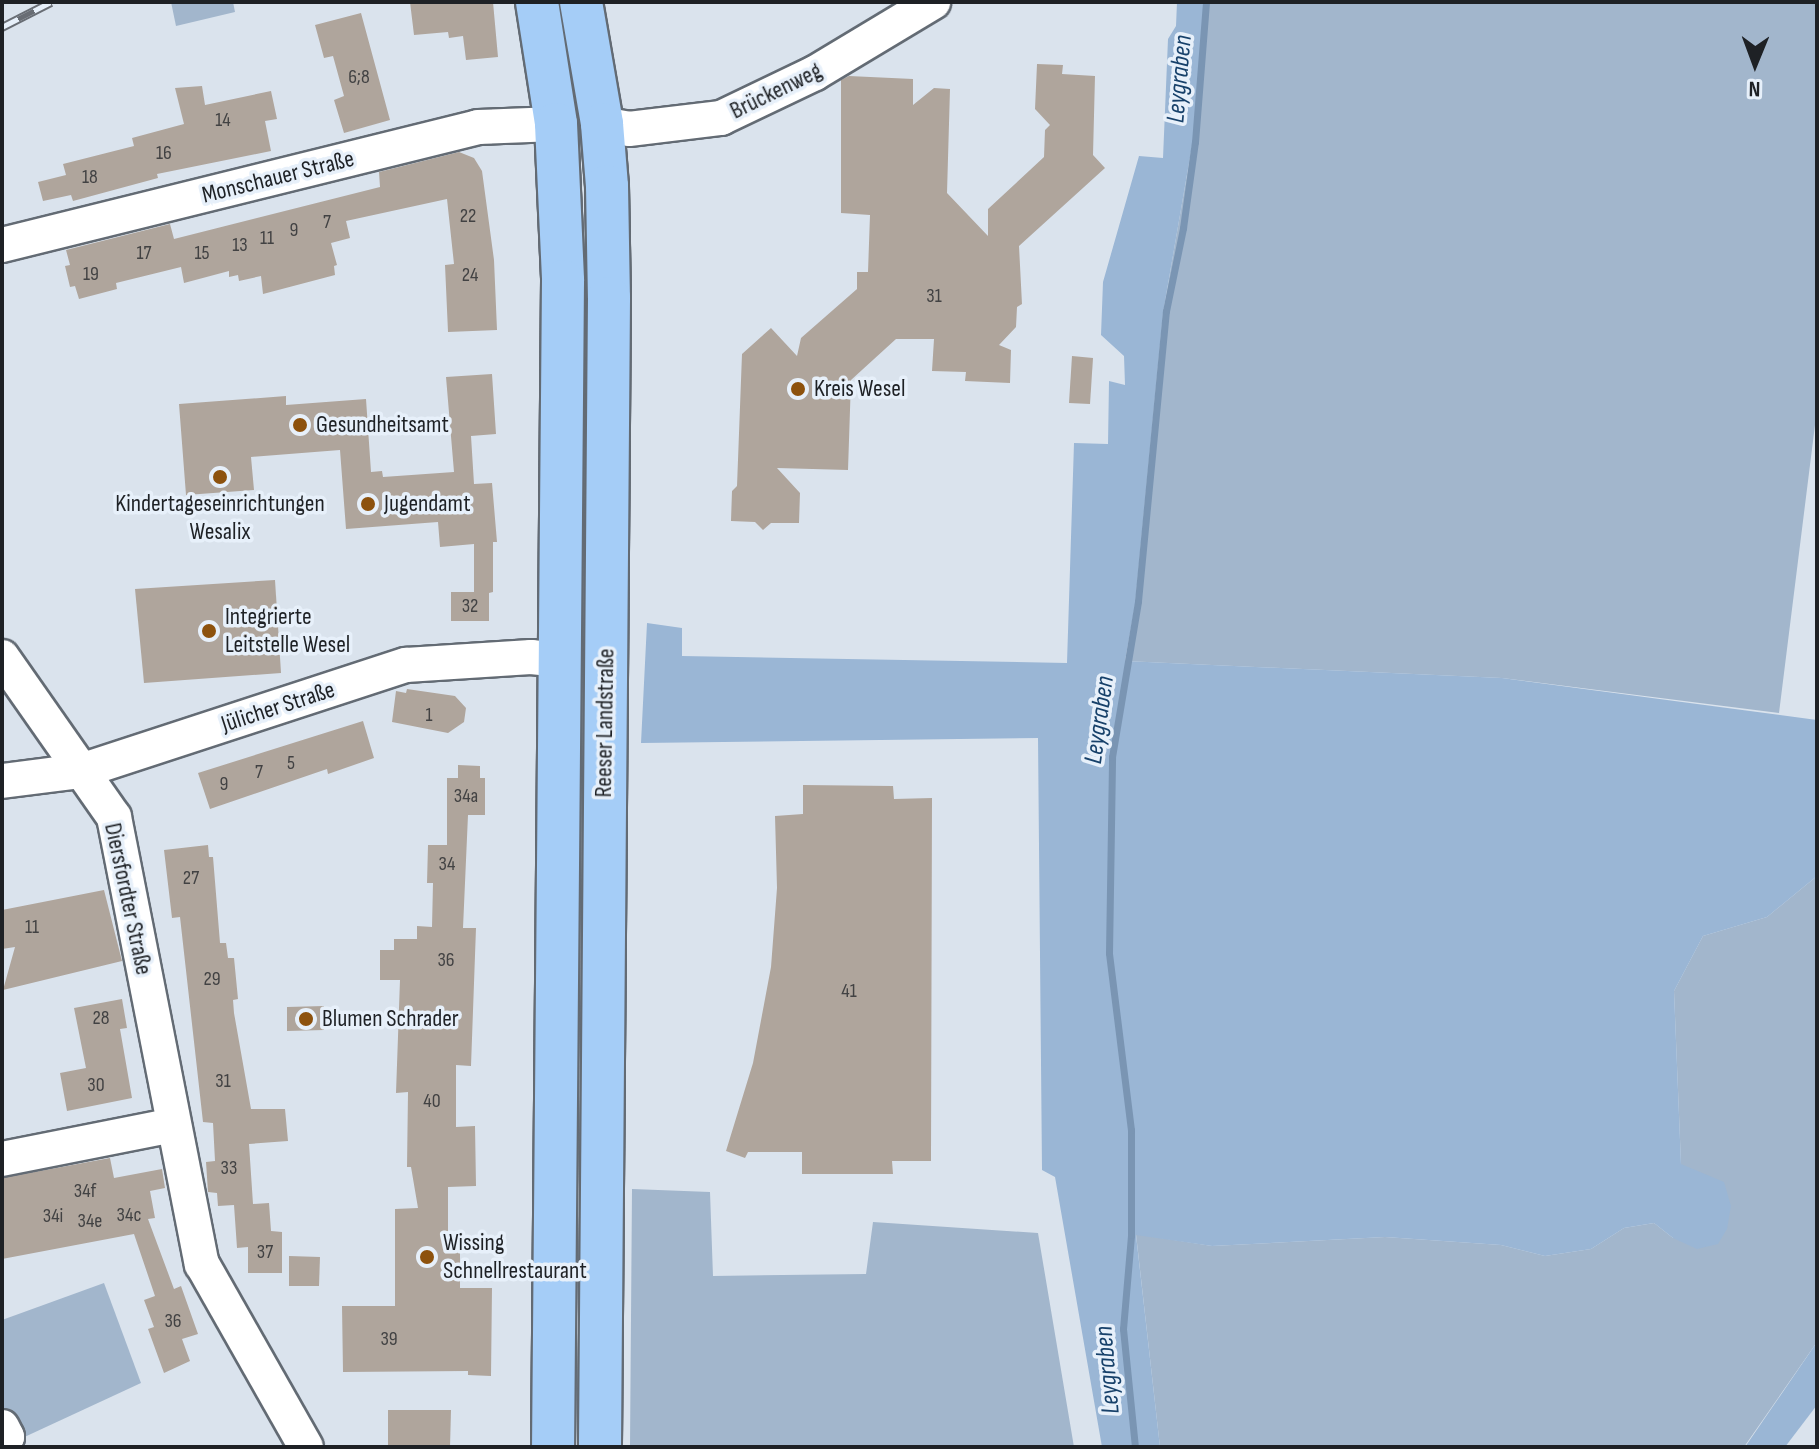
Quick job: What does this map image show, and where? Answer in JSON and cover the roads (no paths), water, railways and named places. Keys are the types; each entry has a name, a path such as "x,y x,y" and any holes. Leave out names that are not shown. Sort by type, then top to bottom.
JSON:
{"main road":[{"name":"Reeser Landstraße","path":"537,2 556,124 563,281 553,1447"},
{"name":"Reeser Landstraße","path":"581,2 602,124 609,298 600,1447"},
{"path":"556,124 602,124"}],"street":[{"name":"Brückenweg","path":"602,124 629,129 721,118 815,73 933,2"},
{"name":"Monschauer Straße","path":"2,245 478,127 556,124"},
{"name":"Diersfordter Straße","path":"2,657 114,817 202,1264 306,1447"},
{"name":"Jülicher Straße","path":"2,781 81,771 406,665 531,657 559,660"},
{"path":"2,1159 173,1125"}],"waterway":[{"name":"Leygraben","path":"1135,1447 1123,1329 1131,1235 1131,1130 1109,953 1112,757 1138,601 1166,311 1183,228 1195,142 1206,2"}],"railway":[{"path":"2,27 51,2"}],"place":[{"name":"Kreis Wesel","path":"798,389"},
{"name":"Gesundheitsamt","path":"300,425"},
{"name":"Kindertageseinrichtungen Wesalix","path":"220,477"},
{"name":"Jugendamt","path":"368,504"},
{"name":"Integrierte Leitstelle Wesel","path":"209,631"},
{"name":"Blumen Schrader","path":"306,1019"},
{"name":"Wissing Schnellrestaurant","path":"427,1257"}]}
